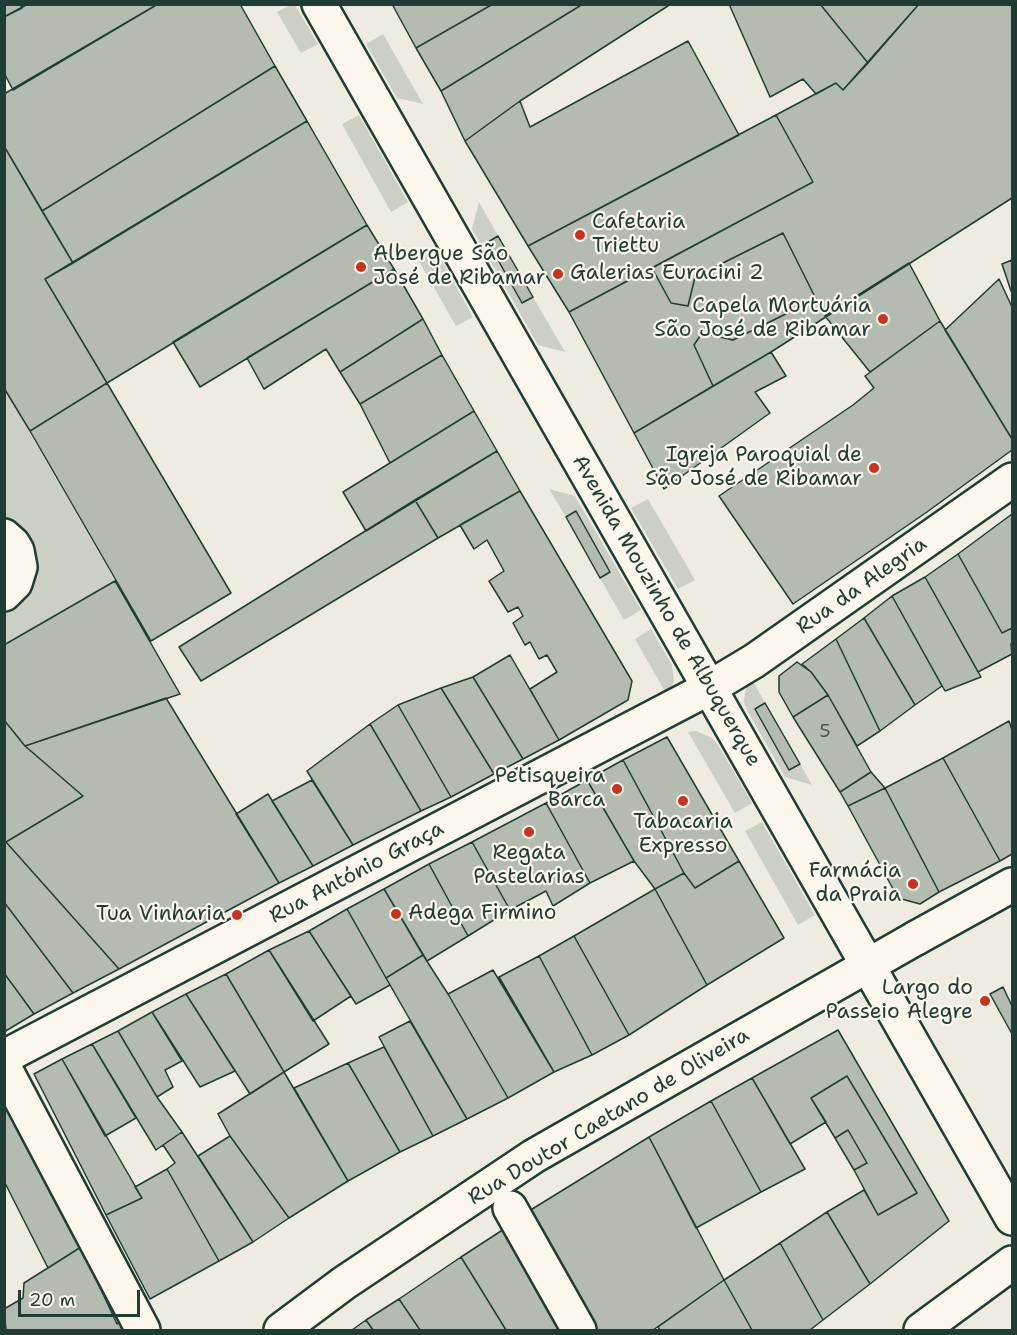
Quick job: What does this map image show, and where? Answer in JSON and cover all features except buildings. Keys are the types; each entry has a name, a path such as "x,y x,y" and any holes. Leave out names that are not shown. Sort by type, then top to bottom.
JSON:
{"street":[{"name":"Avenida Mouzinho de Albuquerque","path":"319,4 1012,1218"},
{"name":"Rua da Alegria","path":"709,688 754,661 1012,480"},
{"path":"4,536 17,551 20,567 15,583 4,594"},
{"name":"Rua António Graça","path":"4,1057 709,688"},
{"name":"Rua Doutor Caetano de Oliveira","path":"281,1330 344,1282 534,1156 1012,885"},
{"path":"4,1067 143,1330"},
{"path":"510,1208 579,1330"},
{"path":"921,1330 1012,1263"}],"shaded area":[{"path":"290,5 295,5 318,44 301,53 277,12"},
{"path":"383,34 423,104 397,98 366,44"},
{"path":"359,115 408,202 391,212 342,124"},
{"path":"479,202 498,236 488,242 522,303 533,297 565,352 538,345 472,229"},
{"path":"434,247 473,317 456,326 417,258"},
{"path":"4,388 115,581 5,645 4,645"},
{"path":"549,489 575,496 641,610 624,620 600,578 610,572 576,512 566,517"},
{"path":"648,499 695,580 678,589 631,508"},
{"path":"651,629 672,665 674,681 667,695 635,639"},
{"path":"752,679 765,703 755,710 789,770 800,764 812,785 785,777 747,710 744,702 745,693"},
{"path":"696,731 712,738 718,745 752,803 735,813 688,732"},
{"path":"762,822 815,915 798,925 745,831"}],"place":[{"name":"Cafetaria Triettu","path":"580,235"},
{"name":"Albergue São José de Ribamar","path":"361,267"},
{"name":"Galerias Euracini 2","path":"558,274"},
{"name":"Capela Mortuária São José de Ribamar","path":"883,319"},
{"name":"Igreja Paroquial de São José de Ribamar","path":"874,468"},
{"name":"Petisqueira Barca","path":"617,789"},
{"name":"Tabacaria Expresso","path":"683,801"},
{"name":"Regata Pastelarias","path":"529,832"},
{"name":"Farmácia da Praia","path":"913,884"},
{"name":"Adega Firmino","path":"396,914"},
{"name":"Tua Vinharia","path":"237,915"},
{"name":"Largo do Passeio Alegre","path":"985,1001"}]}
